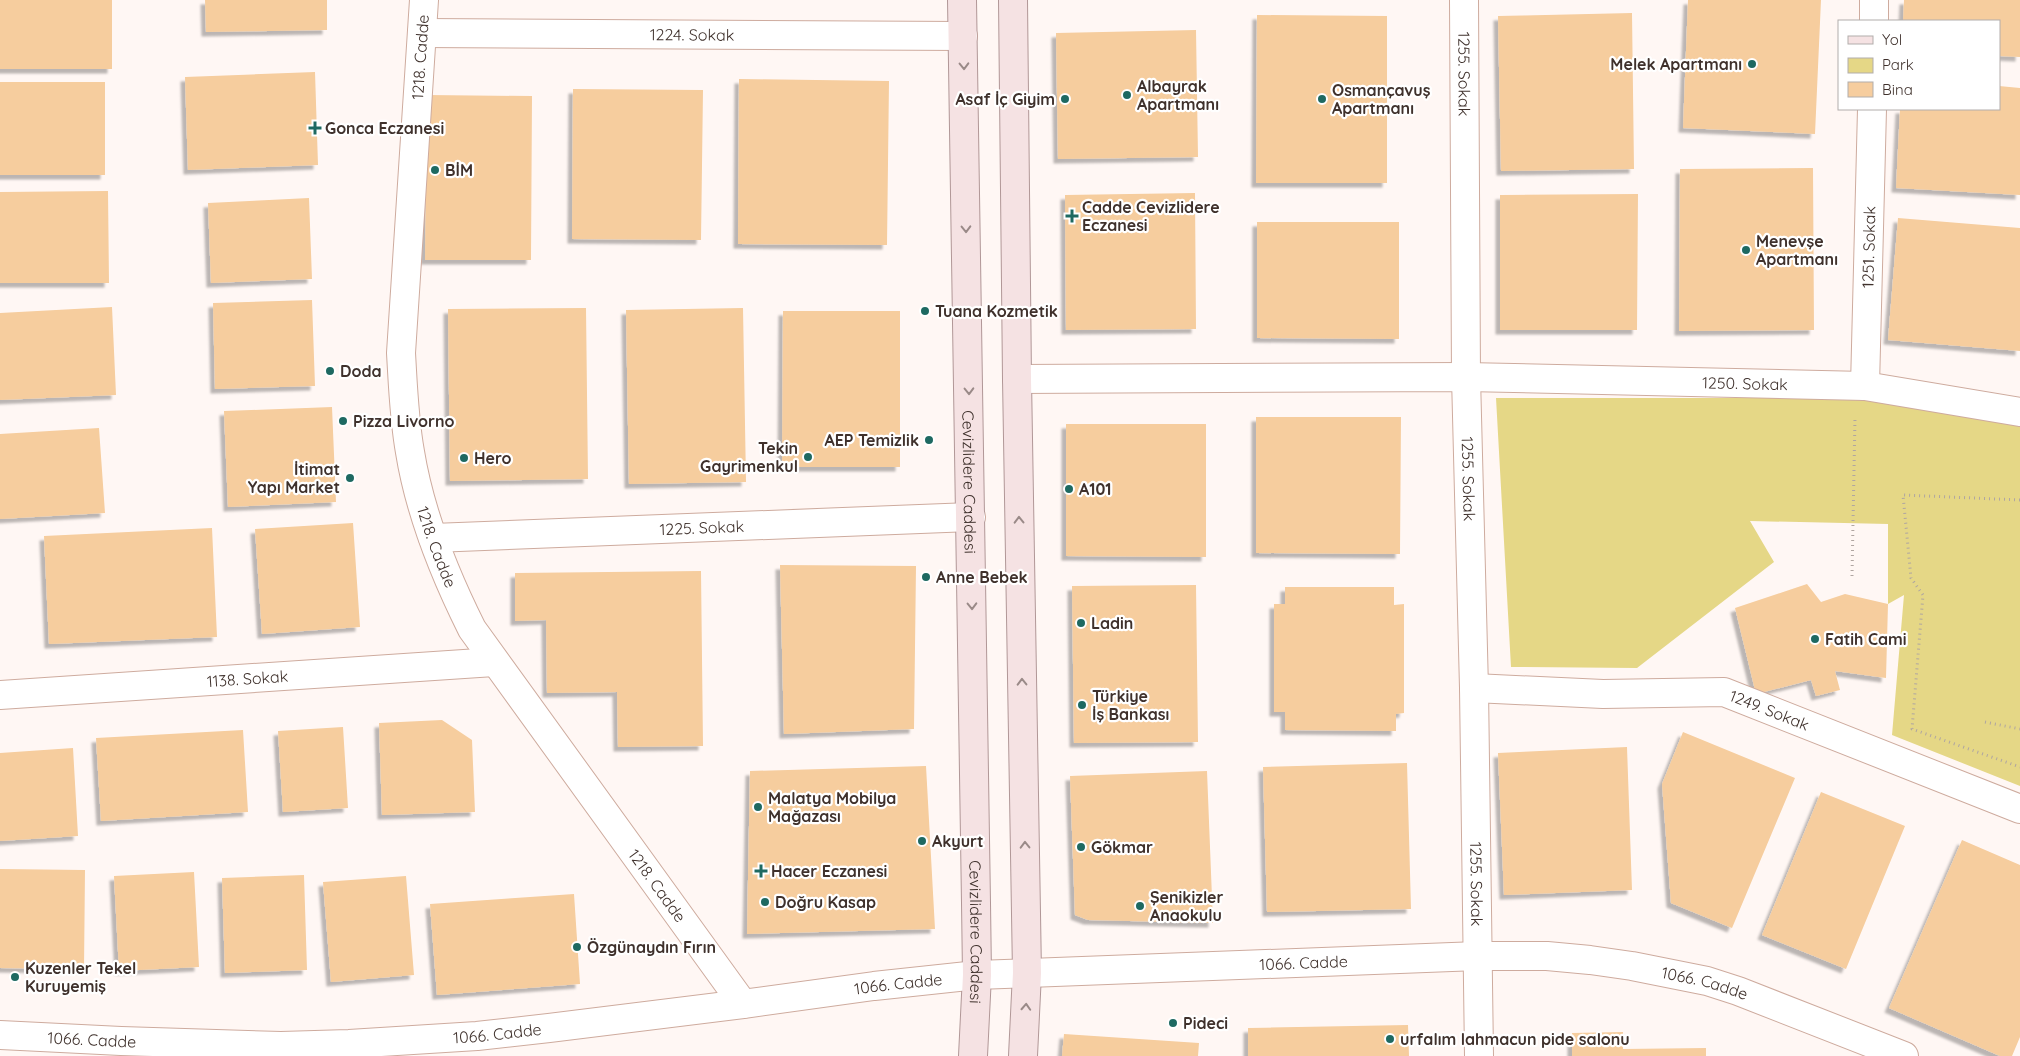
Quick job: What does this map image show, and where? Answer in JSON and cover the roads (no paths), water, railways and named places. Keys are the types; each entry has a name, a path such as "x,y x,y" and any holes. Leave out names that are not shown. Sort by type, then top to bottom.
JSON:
{"main road":[{"name":"Cevizlidere Caddesi","path":"962,0 977,975 972,1056"},
{"path":"1013,0 1027,973 1023,1056"}],"street":[{"name":"1218. Cadde","path":"424,0 401,352 404,406 410,453 420,498 450,584 472,629 742,1004"},
{"name":"1255. Sokak","path":"1464,0 1466,377 1474,688 1479,1056"},
{"path":"1874,0 1874,20"},
{"name":"1224. Sokak","path":"422,33 963,36"},
{"name":"1251. Sokak","path":"1860,386 1872,110"},
{"name":"1250. Sokak","path":"1017,379 1466,377 1860,386 2020,412"},
{"name":"1225. Sokak","path":"433,538 971,517"},
{"name":"1138. Sokak","path":"0,694 494,662"},
{"name":"1249. Sokak","path":"1474,688 1603,694 1724,692 2020,809"},
{"name":"1066. Cadde","path":"0,1035 281,1046 348,1044 478,1046 742,1004 874,986 977,975 1478,956 1547,956 1632,966 1708,981 1748,994 1904,1056"}],"place":[{"name":"Melek Apartmanı","path":"1752,64"},
{"name":"Albayrak Apartmanı","path":"1127,95"},
{"name":"Asaf İç Giyim","path":"1065,99"},
{"name":"Osmançavuş Apartmanı","path":"1322,99"},
{"name":"Gonca Eczanesi","path":"315,128"},
{"name":"BİM","path":"435,170"},
{"name":"Cadde Cevizlidere Eczanesi","path":"1072,216"},
{"name":"Menevşe Apartmanı","path":"1746,250"},
{"name":"Tuana Kozmetik","path":"925,311"},
{"name":"Doda","path":"330,371"},
{"name":"Pizza Livorno","path":"343,421"},
{"name":"AEP Temizlik","path":"929,440"},
{"name":"Tekin Gayrimenkul","path":"808,457"},
{"name":"Hero","path":"464,458"},
{"name":"İtimat Yapı Market","path":"350,478"},
{"name":"A101","path":"1069,489"},
{"name":"Anne Bebek","path":"926,577"},
{"name":"Ladin","path":"1081,623"},
{"name":"Fatih Cami","path":"1815,639"},
{"name":"Türkiye İş Bankası","path":"1082,705"},
{"name":"Malatya Mobilya Mağazası","path":"758,807"},
{"name":"Akyurt","path":"922,841"},
{"name":"Gökmar","path":"1081,847"},
{"name":"Hacer Eczanesi","path":"761,871"},
{"name":"Doğru Kasap","path":"765,902"},
{"name":"Şenikizler Anaokulu","path":"1140,906"},
{"name":"Özgünaydın Fırın","path":"577,947"},
{"name":"Kuzenler Tekel Kuruyemiş","path":"15,977"},
{"name":"Pideci","path":"1173,1023"},
{"name":"urfalım lahmacun pide salonu","path":"1390,1039"}]}
